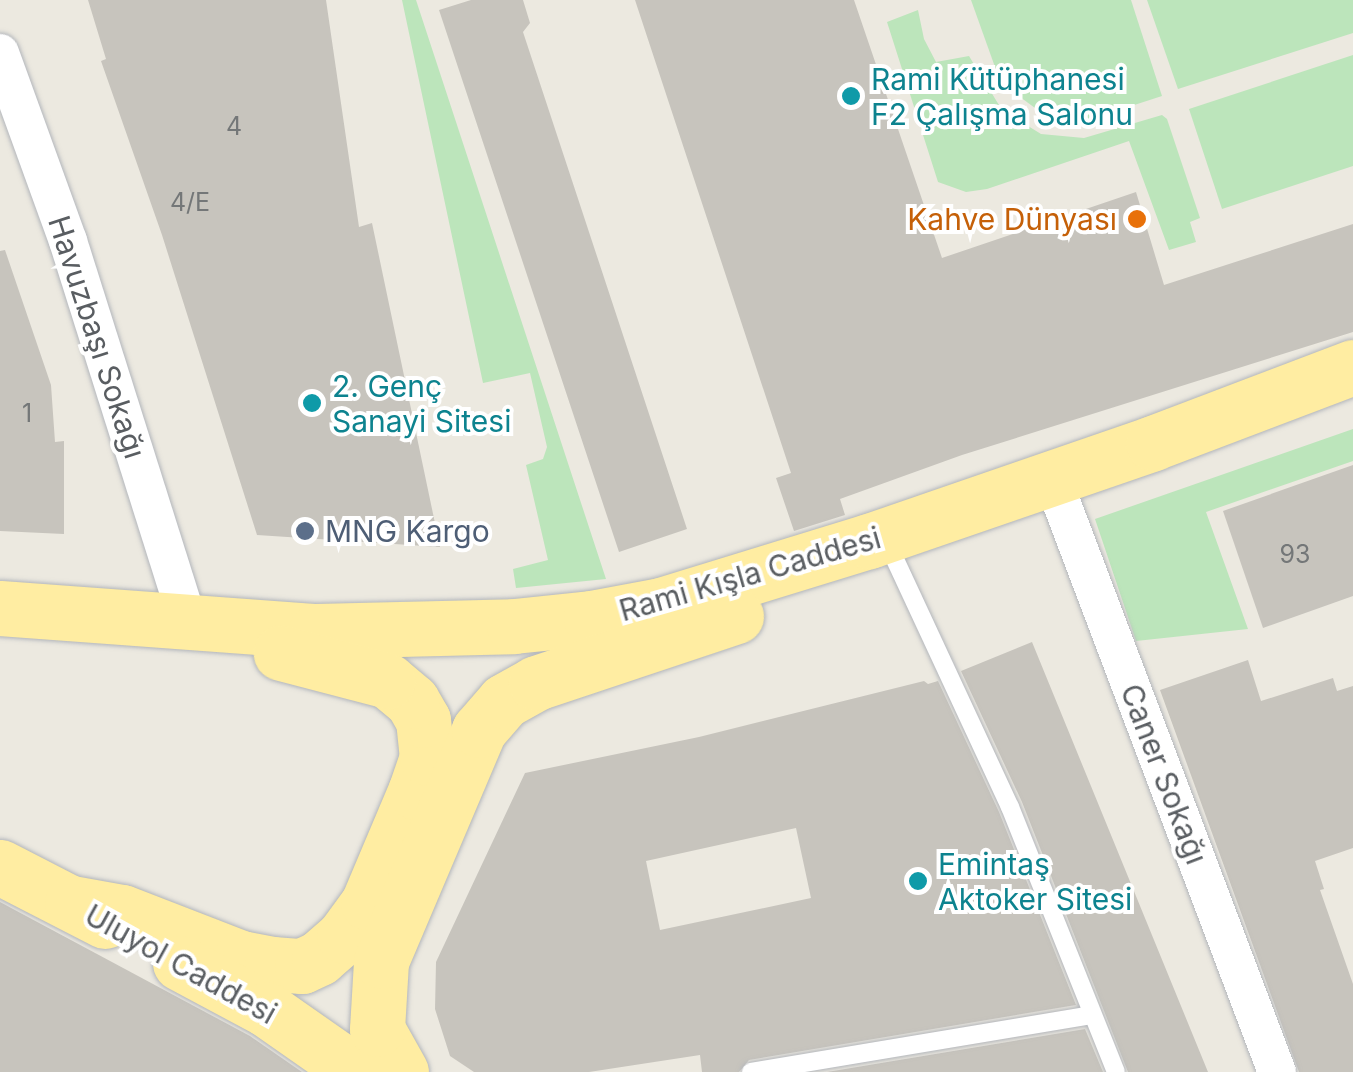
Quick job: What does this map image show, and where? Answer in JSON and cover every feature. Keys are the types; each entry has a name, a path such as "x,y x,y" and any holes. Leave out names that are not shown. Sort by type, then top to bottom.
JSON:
{"main road":[{"name":"Rami Kışla Caddesi","path":"0,608 189,624 388,630 591,618 661,605 877,539 1353,368"},
{"path":"1153,443 1195,444 1224,437 1353,393"},
{"path":"401,1072 377,1029 380,961 478,730 504,701 536,683 736,616 877,539"},
{"path":"72,903 157,923 241,958 302,966 319,958 344,936 368,903 396,842 427,758 423,720 412,702 388,681 230,640 189,624"},
{"name":"Uluyol Caddesi","path":"0,867 266,1009 334,1065"}],"street":[{"name":"Havuzbaşı Sokağı","path":"0,53 68,241 189,624"},
{"name":"Caner Sokağı","path":"1051,476 1277,1072"}],"lane":[{"path":"877,539 1010,807 1116,1072"},
{"path":"752,1072 1091,1015"}],"green space":[{"path":"402,0 416,0 606,579 516,588 513,569 548,560 526,465 543,459 547,447 530,373 483,383"},
{"path":"971,0 1131,0 1162,96 1085,121 1062,119 1035,108 1009,89 995,67"},
{"path":"1147,0 1353,0 1353,33 1178,89"},
{"path":"918,10 924,39 936,62 969,56 1002,110 1041,134 1084,138 1162,115 1167,119 1200,218 1190,222 1196,242 1169,250 1129,141 987,189 966,192 938,182 887,22"},
{"path":"1353,55 1353,166 1222,209 1189,109"},
{"path":"1353,429 1353,461 1206,512 1248,629 1136,641 1095,519"}],"building":[{"path":"88,0 326,0 359,227 372,223 440,547 257,535 162,235 101,61 106,59"},
{"path":"471,0 523,0 530,23 523,32 687,529 619,552 439,10"},
{"path":"635,0 854,0 942,258 1136,192 1164,285 1353,224 1353,332 962,455 840,499 845,515 794,531 776,478 791,473"},
{"path":"5,250 51,385 55,442 64,441 64,534 0,531 0,251"},
{"path":"1353,465 1353,596 1263,628 1223,511"},
{"path":"1032,642 1208,1072 1128,1072 1022,802 961,671"},
{"path":"1248,660 1261,701 1333,678 1337,691 1353,686 1353,848 1315,861 1324,889 1320,890 1353,984 1353,1072 1299,1072 1160,690"},
{"name":"Emintaş Aktoker Sitesi","path":"924,681 938,681 999,812 1076,1005 749,1060 739,1072 702,1072 700,1055 589,1072 474,1072 450,1056 435,1009 436,962 525,773 699,737","holes":["796,828 811,898 660,930 646,861"]},
{"path":"0,902 250,1036 302,1072 0,1072"},
{"path":"1085,1029 1103,1072 827,1072"}],"place":[{"name":"Rami Kütüphanesi F2 Çalışma Salonu","path":"851,96"},
{"name":"Kahve Dünyası","path":"1137,219"},
{"name":"2. Genç Sanayi Sitesi","path":"312,403"},
{"name":"MNG Kargo","path":"305,531"},
{"name":"Emintaş Aktoker Sitesi","path":"918,881"}]}
